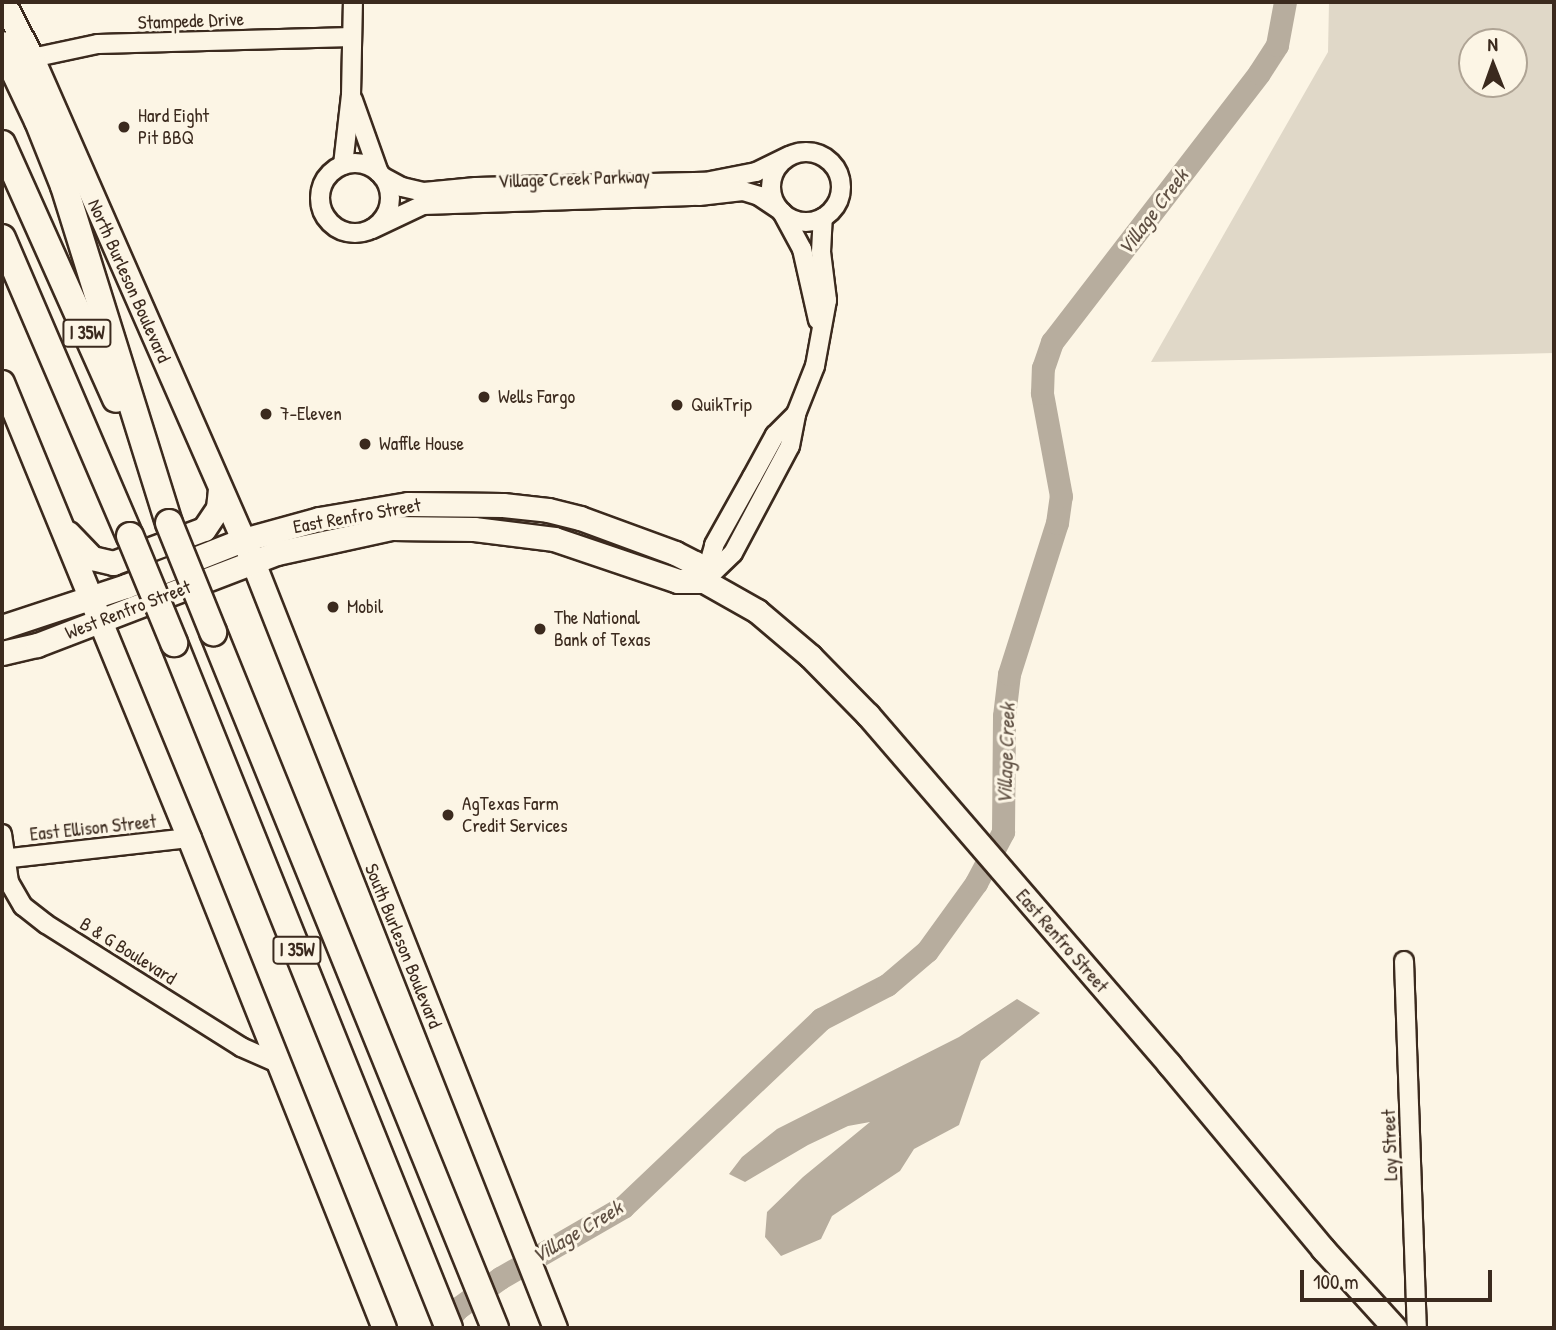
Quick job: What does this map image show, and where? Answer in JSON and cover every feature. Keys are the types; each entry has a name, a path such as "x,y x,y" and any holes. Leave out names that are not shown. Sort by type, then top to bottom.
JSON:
{"highway":[{"path":"2,45 38,121 64,186 169,523"},
{"name":"I 35W","path":"2,144 169,523 495,1328"},
{"name":"I 35W","path":"2,238 82,418 449,1328"}],"main road":[{"name":"North Burleson Boulevard","path":"3,2 32,58 253,562"},
{"path":"2,382 189,838 384,1328"},
{"path":"61,526 92,558 113,563 204,528 218,508 220,490"},
{"name":"East Renfro Street","path":"243,540 319,519 408,504 503,505 548,510 580,518 675,552 695,563 704,581"},
{"path":"392,528 404,519 493,516 502,513 503,505"},
{"name":"East Renfro Street","path":"253,562 299,547 392,528 504,531 554,539 678,581 704,581 757,611 810,656 868,715 1323,1249 1395,1328"},
{"name":"West Renfro Street","path":"90,598 243,540"},
{"name":"West Renfro Street","path":"2,653 37,645 253,562"},
{"name":"South Burleson Boulevard","path":"253,562 555,1328"},
{"path":"2,627 90,598"}],"street":[{"path":"343,165 351,95 353,2"},
{"name":"Stampede Drive","path":"32,58 98,44 352,37"},
{"path":"351,95 390,192 387,213 372,229"},
{"name":"Village Creek Parkway","path":"813,152 834,164 842,188 840,200 823,218 802,222 759,196 743,191 699,196 423,205 372,229 349,233 338,230 323,213 319,202 325,179 343,165 362,164 381,175 402,187 424,192 476,187 705,182 756,172 789,156 813,152"},
{"path":"789,156 780,162 771,182 771,193 802,248 812,283 820,334"},
{"path":"704,581 733,554 790,446 796,414 815,366 827,300 821,252 823,218"},
{"name":"B & G Boulevard","path":"2,834 3,859 15,896 40,919 241,1047 280,1064"},
{"name":"East Ellison Street","path":"3,859 189,838"},
{"name":"Loy Street","path":"1404,961 1417,1328"}],"shaded area":[{"path":"1329,2 1554,2 1554,353 1151,362 1328,52"},
{"path":"1017,999 1040,1013 981,1061 959,1125 914,1149 900,1171 832,1216 821,1239 781,1256 765,1237 767,1212 803,1177 870,1122 848,1126 808,1145 745,1182 729,1174 742,1157 777,1129 959,1037"}],"waterway":[{"name":"Village Creek","path":"441,1328 458,1308 500,1278 623,1207 821,1019 887,985 927,951 976,883 1003,832 1004,716 1009,674 1057,523 1061,496 1042,393 1043,368 1052,342 1259,73 1277,45 1285,2"}],"place":[{"name":"Hard Eight Pit BBQ","path":"124,127"},
{"name":"Wells Fargo","path":"484,397"},
{"name":"QuikTrip","path":"677,405"},
{"name":"7-Eleven","path":"266,414"},
{"name":"Waffle House","path":"365,444"},
{"name":"Mobil","path":"333,607"},
{"name":"The National Bank of Texas","path":"540,629"},
{"name":"AgTexas Farm Credit Services","path":"448,815"}]}
